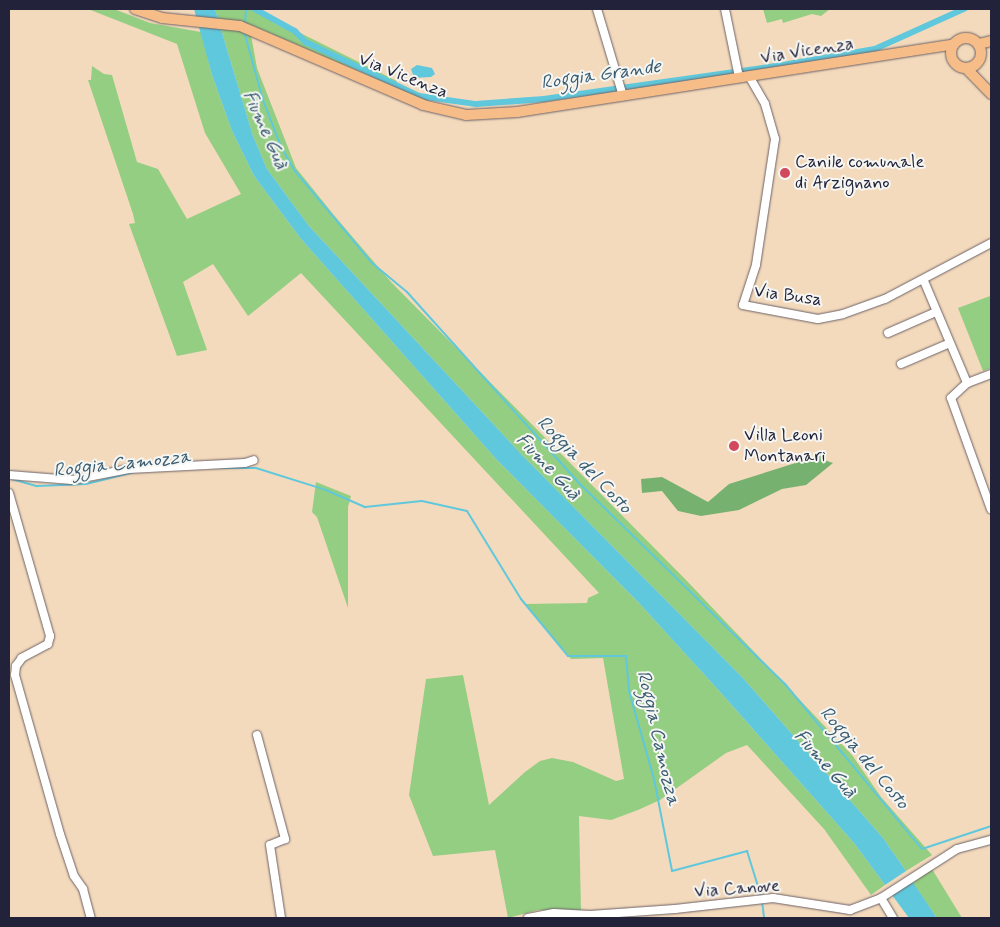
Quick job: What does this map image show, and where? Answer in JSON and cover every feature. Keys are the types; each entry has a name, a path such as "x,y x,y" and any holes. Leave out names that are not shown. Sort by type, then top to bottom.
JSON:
{"main road":[{"name":"Via Vicenza","path":"135,9 186,21 224,24 254,30 423,104 447,112 494,114 923,50 954,44 966,38 979,44 991,41"},
{"path":"952,58 954,44"},
{"path":"979,44 979,61 991,93"},
{"name":"Via Vicenza","path":"923,50 945,53 957,65 966,68 991,93"},
{"path":"966,68 979,61 991,50"}],"street":[{"path":"597,9 623,96"},
{"path":"725,9 744,77"},
{"name":"Via Busa","path":"744,77 765,104 775,139 756,264 742,305 818,319 865,307 924,280 991,243"},
{"path":"924,280 967,383"},
{"path":"888,333 936,312"},
{"path":"901,364 950,343"},
{"path":"991,374 967,383 953,393 951,400 991,509"},
{"path":"9,475 72,480 128,469 245,463 254,460"},
{"path":"9,493 50,636 48,644 22,658 16,666 16,675 60,834 74,876 83,889 91,918"},
{"path":"257,736 285,838 270,846 281,918"},
{"name":"Via Canove","path":"528,918 554,913 618,913 760,899 850,910 881,898 957,849 991,840"},
{"path":"881,898 893,918"}],"green space":[{"path":"88,9 114,9 150,23 201,32 212,75 232,131 254,176 301,239 497,460 639,603 721,693 854,843 885,885 871,895 824,829 747,745 726,753 660,800 638,810 611,820 579,816 581,911 538,910 508,918 495,850 433,856 409,795 426,679 463,675 489,805 525,772 540,761 552,758 573,762 616,781 624,779 603,658 571,659 525,604 587,603 588,598 599,593 301,273 248,316 213,264 183,282 207,350 177,356 129,224 135,223 133,214 88,80 91,80 92,66 104,74 112,75 137,162 158,169 187,219 241,194 205,133 177,44"},
{"path":"215,9 252,9 397,81 393,86 249,24 257,68 296,168 333,214 391,282 686,580 852,755 881,797 932,855 906,871 883,838 742,677 522,455 309,226 267,169 253,136"},
{"path":"763,9 830,9 821,16 812,14 783,23 782,19 767,23"},
{"path":"990,296 991,368 983,371 958,308"},
{"path":"821,455 824,460 833,463 806,485 782,489 739,510 701,516 678,511 662,491 642,493 641,479 662,477 708,502 729,484"},
{"path":"316,482 351,496 348,507 348,608 317,517 312,512"},
{"path":"932,869 962,918 937,918 913,883"}],"water":[{"path":"194,9 215,9 253,136 267,169 309,226 522,455 742,677 883,838 906,871 885,885 854,843 721,693 639,603 497,460 301,239 254,176 232,131 212,75"},
{"path":"417,65 432,68 435,74 431,77 414,78 411,69"},
{"path":"910,878 937,918 909,918 892,895"}],"waterway":[{"name":"Roggia del Costo","path":"245,24 246,9"},
{"name":"Roggia Grande","path":"255,9 295,31 306,42 419,96 476,104 544,99 777,66 875,49 964,9"},
{"name":"Roggia del Costo","path":"244,31 263,100 281,147 295,171 372,263 407,292 581,485 785,684 922,849 991,826"},
{"name":"Roggia Camozza","path":"209,468 256,468 326,490 365,507 422,501 467,511 521,599 568,656 626,656 629,691 654,779 672,871 747,851 761,896"},
{"name":"Roggia Camozza","path":"12,479 37,486 86,484 135,472"},
{"name":"Roggia Camozza","path":"762,901 764,918"}],"place":[{"name":"Canile comunale di Arzignano","path":"785,173"},
{"name":"Villa Leoni Montanari","path":"734,446"}],"water label":[{"name":"Fiume Guà","path":"265,130"},
{"name":"Fiume Guà","path":"548,467"},
{"name":"Fiume Guà","path":"825,764"}]}
